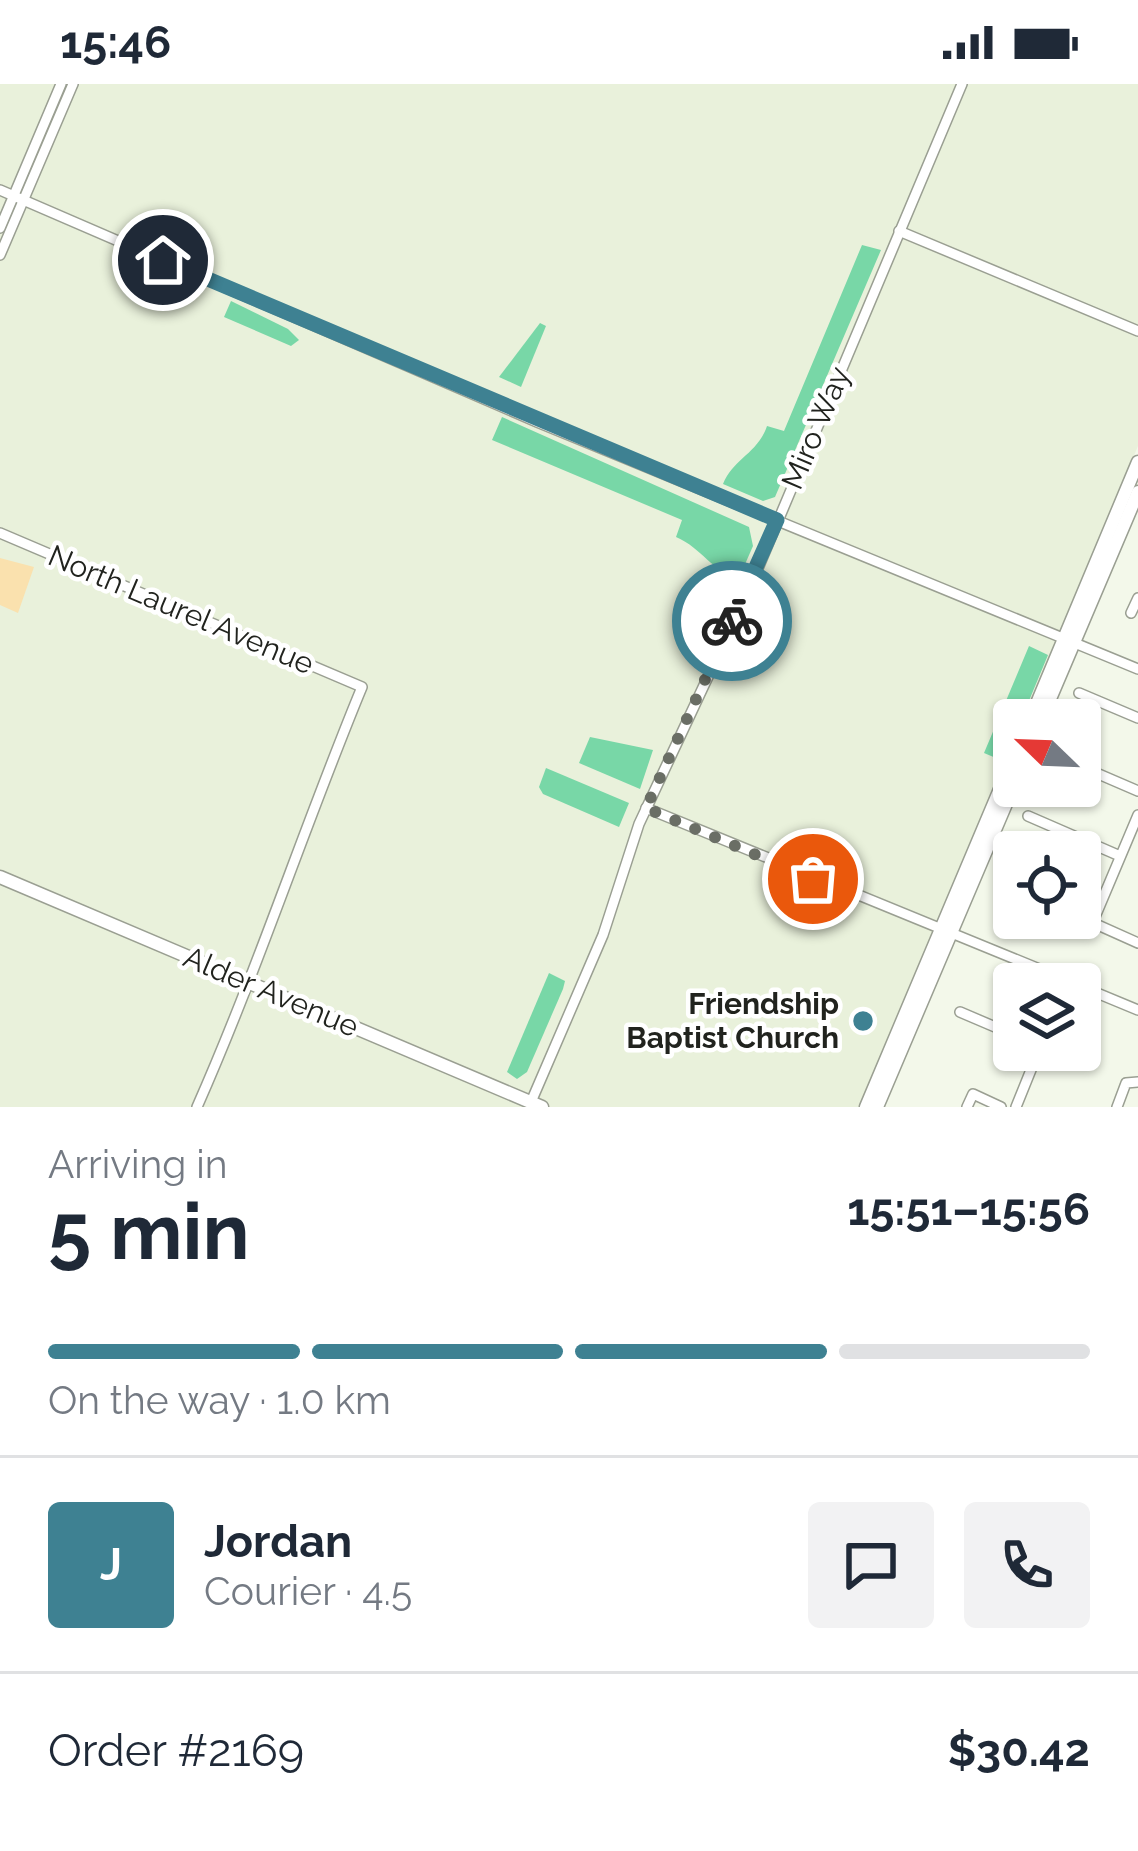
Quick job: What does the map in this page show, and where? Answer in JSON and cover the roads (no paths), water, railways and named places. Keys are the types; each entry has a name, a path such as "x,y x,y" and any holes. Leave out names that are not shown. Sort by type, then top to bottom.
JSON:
{"main road":[{"path":"1049,699 1138,462"},
{"path":"1041,699 1138,492"},
{"path":"877,1107 994,807"},
{"path":"866,1107 1004,807"},
{"name":"Alder Avenue","path":"0,877 536,1105"}],"street":[{"path":"0,255 61,84"},
{"path":"0,228 74,84"},
{"name":"Miro Way","path":"536,1105 603,935 646,808 777,520 962,84"},
{"path":"0,190 1138,669"},
{"path":"899,231 1138,331"},
{"name":"North Laurel Avenue","path":"0,533 362,687 300,837 251,983"},
{"path":"1131,614 1138,598"},
{"path":"1079,693 1138,718"},
{"path":"1101,775 1138,791"},
{"path":"646,808 1024,963"},
{"path":"1101,902 1138,815"},
{"path":"1028,816 1120,856"},
{"path":"1101,928 1138,943"},
{"path":"197,1107 251,983"},
{"path":"1101,995 1138,1010"},
{"path":"960,1012 993,1026"},
{"path":"1016,1107 1031,1071"},
{"path":"1117,1107 1133,1081"},
{"path":"967,1107 973,1094 1001,1107"}],"place":[{"name":"Friendship Baptist Church","path":"863,1021"}]}
